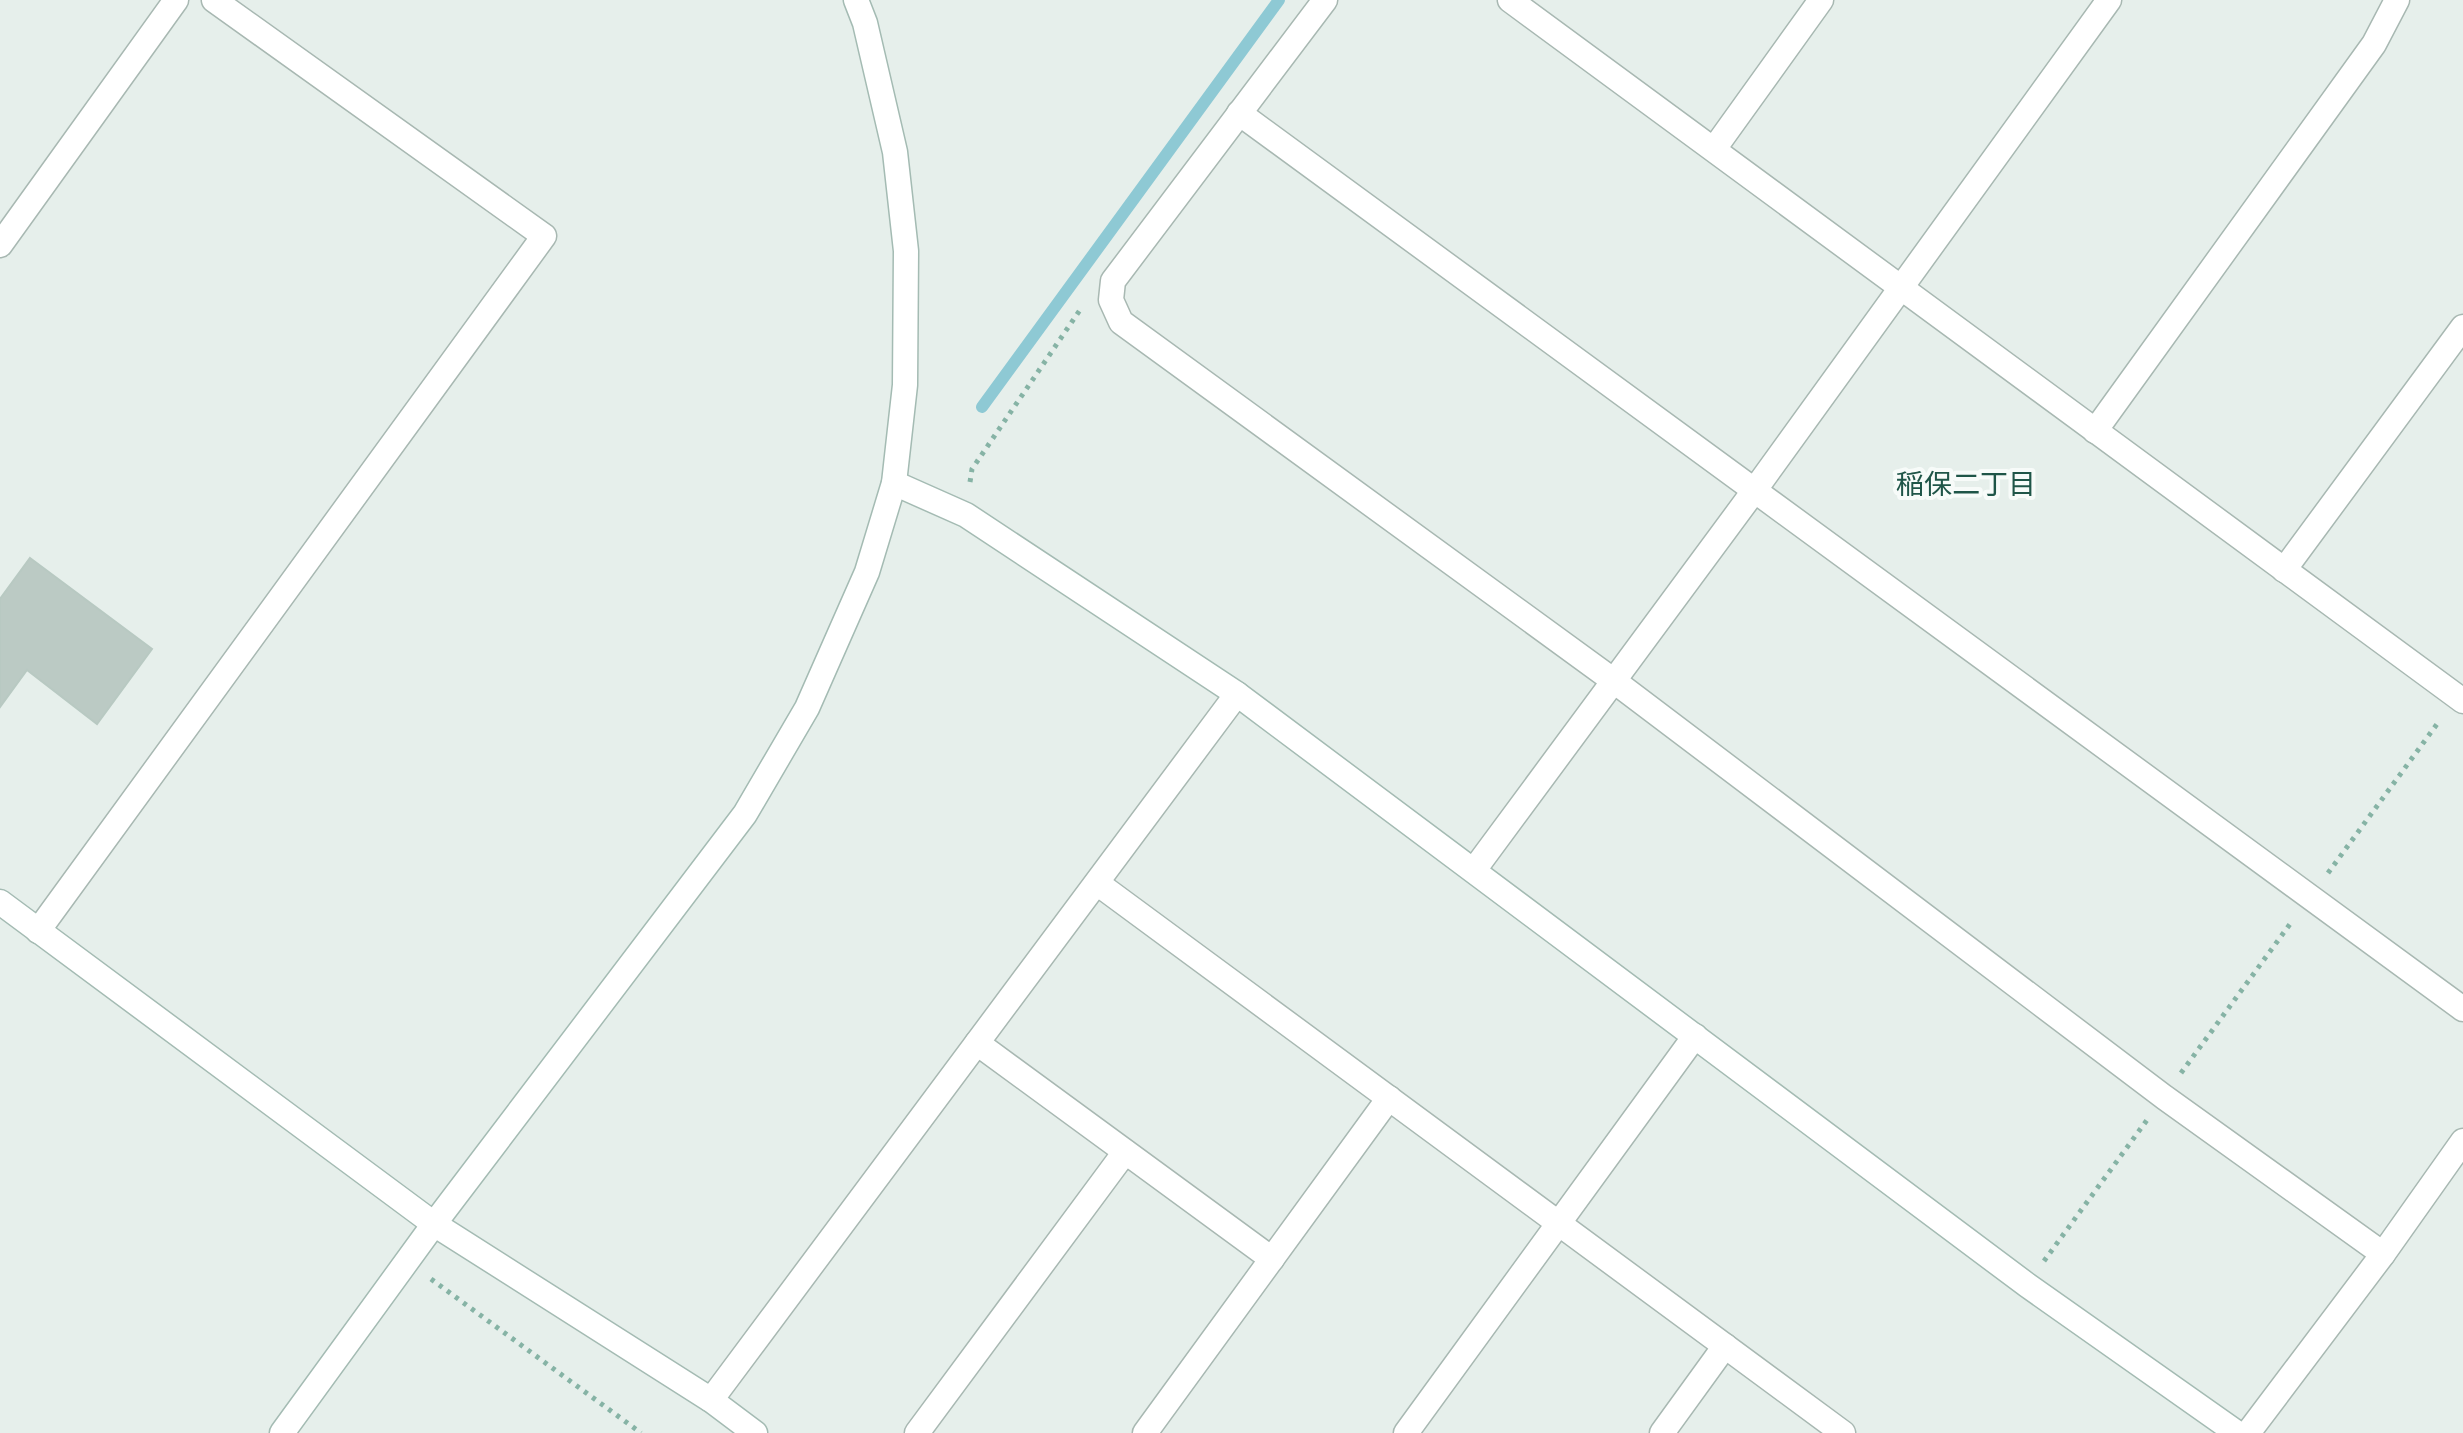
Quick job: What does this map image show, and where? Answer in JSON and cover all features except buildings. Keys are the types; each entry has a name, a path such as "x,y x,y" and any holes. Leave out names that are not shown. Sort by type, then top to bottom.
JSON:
{"street":[{"path":"0,245 176,0"},
{"path":"38,931 544,236 214,0"},
{"path":"282,1433 434,1224 745,814 807,708 867,572 894,483 905,385 906,251 895,152 865,23 856,0"},
{"path":"1325,0 1113,281 1111,300 1121,322 1614,681 2164,1097 2383,1254"},
{"path":"1510,0 2284,570 2454,709"},
{"path":"1714,149 1821,0"},
{"path":"1474,870 1754,491 2109,0"},
{"path":"2095,431 2374,44 2397,0"},
{"path":"1239,113 2463,1009"},
{"path":"2284,570 2463,327"},
{"path":"894,483 966,515 1237,694 2027,1285 2237,1433"},
{"path":"711,1400 1237,694"},
{"path":"1097,883 1843,1433"},
{"path":"0,902 434,1224 711,1400 755,1433"},
{"path":"1406,1433 1695,1036"},
{"path":"977,1043 1272,1259"},
{"path":"1145,1433 1389,1098"},
{"path":"2248,1433 2383,1254 2463,1141"},
{"path":"917,1433 1125,1152"},
{"path":"1662,1433 1725,1346"}],"path":[{"path":"966,515 972,469 1080,307 1111,300"},
{"path":"2027,1285 2436,722 2454,709"},
{"path":"407,1262 641,1433"}],"waterway":[{"path":"982,407 1279,0"}],"district":[{"name":"稲保二丁目","path":"1966,483"}]}
